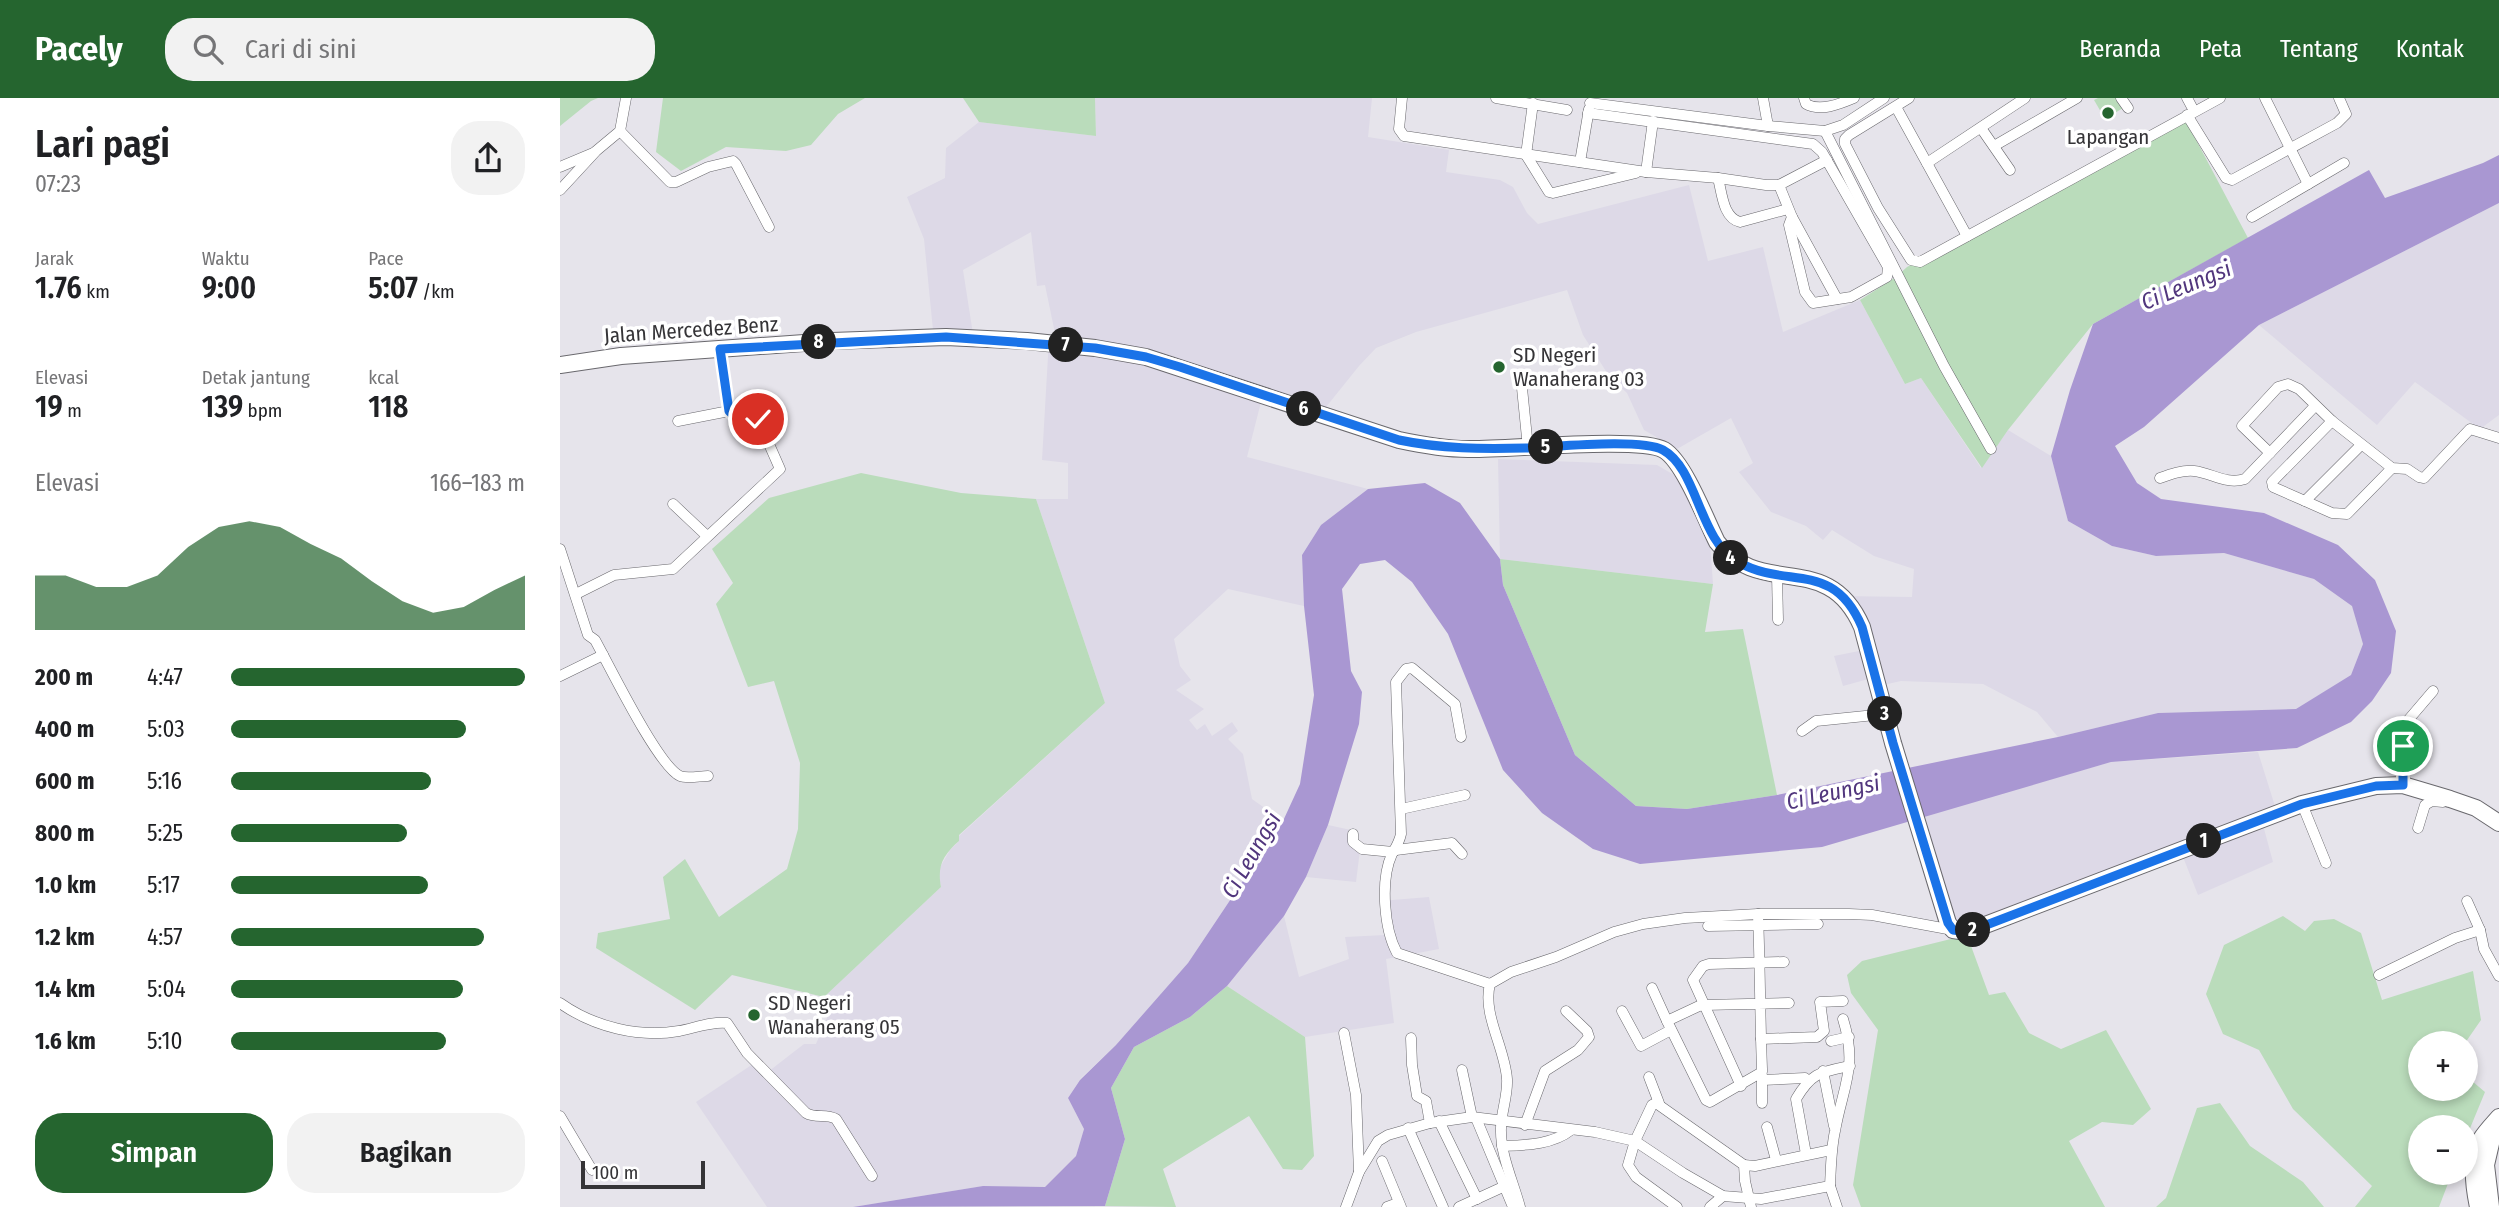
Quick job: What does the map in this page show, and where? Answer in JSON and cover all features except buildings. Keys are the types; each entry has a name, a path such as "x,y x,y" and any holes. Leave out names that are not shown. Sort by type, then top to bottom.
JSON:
{"main road":[{"name":"Jalan Mercedez Benz","path":"560,365 597,358 720,349 946,337 1095,348 1146,357 1180,367 1399,440 1450,449 1610,444 1653,446 1664,450 1680,466 1717,542 1735,561 1749,568 1828,585 1847,599 1862,627 1893,743 1948,923 1953,930"},
{"path":"1953,930 1968,932 2309,802 2386,784 2403,785 2450,799 2476,808 2499,823"},
{"path":"2491,1207 2490,1164 2499,1117"},
{"path":"2478,1207 2476,1150 2480,1140 2499,1117"},
{"path":"2499,1142 2490,1164 2499,1202"}],"street":[{"path":"560,190 596,151 620,131 626,98"},
{"path":"1402,98 1399,129 1404,136 1526,155 1644,172 1779,185 1827,160"},
{"path":"1496,98 1567,110"},
{"path":"1763,98 1768,126"},
{"path":"1804,98 1806,104 1814,107 1836,106 1854,98"},
{"path":"1589,105 1825,131 1843,125 1884,98"},
{"path":"1909,98 1845,139 1846,148 1878,208 1911,260 1925,261 2220,98"},
{"path":"1927,163 2025,98"},
{"path":"1994,146 2077,98"},
{"path":"2122,98 2128,108"},
{"path":"2187,98 2191,113 2229,180 2337,123 2345,116 2346,111 2339,98"},
{"path":"2265,98 2308,184"},
{"path":"1533,103 1526,155 1551,193 1644,172"},
{"path":"1580,162 1589,105"},
{"path":"1589,105 1653,121 1818,146 1889,271 1887,276 1851,297 1813,303 1807,296 1789,225 1790,213"},
{"path":"1896,107 1967,236"},
{"path":"1644,172 1653,121"},
{"path":"1981,128 2010,170"},
{"path":"620,131 670,181 676,182 708,167 733,161 737,164 769,228"},
{"path":"1825,131 1944,366 1992,449"},
{"path":"560,167 596,151"},
{"path":"2252,216 2344,163"},
{"path":"1718,178 1728,216 1735,221 1790,213"},
{"path":"1779,185 1790,213 1837,299"},
{"path":"576,594 614,575 673,569 780,469 758,419 751,415 734,416 729,411 720,349"},
{"path":"1521,378 1528,448"},
{"path":"2270,453 2242,426 2278,387 2292,384 2332,421 2392,468 2407,469 2419,477 2424,478 2470,429 2499,438"},
{"path":"2160,478 2176,472 2194,471 2216,479 2245,479 2315,406"},
{"path":"678,421 729,411"},
{"path":"2332,421 2272,482 2273,487 2332,513 2347,514 2392,468"},
{"path":"2305,501 2361,445"},
{"path":"673,504 708,536"},
{"path":"560,549 589,635 594,639 636,718 665,761 681,776 708,776"},
{"path":"1777,575 1778,620"},
{"path":"560,676 603,655"},
{"path":"1461,737 1455,704 1412,668 1406,669 1396,682 1401,834 1384,892 1394,951 1400,956 1490,984 1511,972 1556,957 1614,932 1643,924 1758,914 1871,915 1953,930"},
{"path":"2403,785 2404,755 2398,732 2433,691"},
{"path":"1802,731 1816,721 1885,714"},
{"path":"1401,809 1465,795"},
{"path":"2418,828 2425,805 2432,801 2444,802 2450,799"},
{"path":"2309,802 2326,863"},
{"path":"1353,834 1353,842 1359,848 1394,851 1452,843 1462,854"},
{"path":"2467,901 2480,930 2484,949 2499,976"},
{"path":"1758,914 1762,1103"},
{"path":"1708,926 1818,924"},
{"path":"2379,975 2455,938 2480,930"},
{"path":"1741,1086 1693,980 1703,966 1709,964 1784,962"},
{"path":"1490,984 1487,997 1504,1058 1507,1081 1502,1146 1520,1207"},
{"path":"1652,988 1706,1100 1714,1101 1762,1076 1805,1078"},
{"path":"1761,1039 1817,1037 1824,1031 1820,1002 1843,1001"},
{"path":"560,1003 581,1016 649,1035 728,1023 747,1053 806,1114 836,1119 872,1176"},
{"path":"1622,1011 1641,1046 1704,1005 1789,1003"},
{"path":"1525,1125 1545,1071 1578,1050 1589,1037 1587,1031 1566,1011"},
{"path":"1838,1207 1830,1186 1831,1150 1850,1066 1849,1037 1843,1019"},
{"path":"1344,1033 1356,1096 1359,1172"},
{"path":"1831,1041 1849,1037"},
{"path":"1411,1038 1417,1096 1426,1101 1434,1122 1476,1199"},
{"path":"1806,1154 1795,1102 1809,1080 1823,1071 1850,1066"},
{"path":"1462,1070 1474,1118 1513,1207"},
{"path":"1823,1071 1835,1129"},
{"path":"1649,1077 1660,1103 1744,1165 1755,1166 1831,1150"},
{"path":"1660,1103 1652,1105 1635,1140 1628,1165 1636,1177 1676,1207"},
{"path":"560,1116 592,1170"},
{"path":"1346,1207 1359,1172 1378,1141 1408,1128 1474,1118 1595,1132 1635,1140 1723,1196 1750,1202 1830,1186"},
{"path":"1768,1127 1776,1160"},
{"path":"1408,1128 1443,1207"},
{"path":"1502,1146 1547,1142 1559,1139 1571,1130"},
{"path":"1382,1161 1399,1205 1387,1207"},
{"path":"1744,1165 1750,1202"},
{"path":"1459,1207 1505,1186"},
{"path":"1710,1207 1723,1196"}],"shaded area":[{"path":"1095,98 1372,98 1368,137 1449,150 1446,172 1500,180 1513,187 1527,213 1538,224 1689,185 1708,261 1763,247 1783,332 1860,300 1905,384 1921,378 1981,468 2008,430 2051,456 2068,521 2112,546 2156,556 2224,553 2314,579 2352,605 2363,644 2351,675 2297,709 2158,713 2058,737 2037,712 1983,684 1901,681 1874,687 1872,678 1843,686 1834,656 1864,650 1839,596 1912,597 1914,569 1874,556 1832,530 1823,540 1806,526 1771,512 1739,472 1753,463 1731,418 1677,449 1644,430 1627,393 1609,376 1583,335 1567,290 1416,332 1376,348 1318,417 1261,402 1247,457 1368,489 1321,525 1302,555 1304,606 1228,589 1174,639 1180,666 1191,680 1176,690 1204,709 1189,720 1197,730 1205,724 1212,736 1232,722 1238,731 1228,739 1243,754 1252,799 1283,821 1188,963 1116,1045 1081,1078 1068,1098 1084,1129 1076,1156 1045,1187 983,1186 853,1207 767,1207 696,1102 753,1064 764,1075 804,1044 816,1044 832,1006 824,997 941,887 938,871 950,850 959,841 959,836 1105,703 1036,499 1068,499 1068,463 1042,460 1049,339 1056,338 1045,285 1037,286 1031,232 963,270 973,334 933,330 924,239 907,197 945,178 946,148 979,122 1096,136"},
{"path":"2499,203 2499,415 2480,429 2415,382 2377,425 2259,325"},
{"path":"1498,459 1657,465 1681,479 1710,542 1713,584 1500,559"},
{"path":"2258,752 2279,819 2263,825 2273,862 2198,895 2183,857 1967,935 1946,916 1917,817 2111,762"},
{"path":"1328,825 1351,830 1351,841 1361,842 1356,882 1306,877"},
{"path":"1429,897 1439,949 1386,959 1394,1023 1305,1037 1227,986 1284,916 1299,977 1349,959 1345,937 1385,935 1380,901"}],"green space":[{"path":"560,98 598,98 560,126"},
{"path":"663,98 865,98 838,114 811,145 786,151 726,147 681,171 656,152"},
{"path":"963,98 1095,98 1096,136 979,122"},
{"name":"Lapangan","path":"2117,98 2123,108 2105,119 2094,100"},
{"path":"2185,119 2248,238 2093,324 2008,430 1982,468 1921,378 1905,384 1860,300 1907,267"},
{"path":"861,473 961,493 1036,499 1105,703 959,835 959,841 942,861 941,887 824,997 732,975 695,1010 596,948 598,933 670,919 663,877 685,859 719,917 787,869 798,829 800,763 774,681 748,687 716,604 733,583 712,549 769,498"},
{"path":"1500,559 1713,584 1705,632 1743,629 1777,795 1687,809 1636,806 1575,755 1503,585"},
{"path":"2283,916 2305,931 2314,921 2334,919 2361,933 2382,1000 2473,971 2481,1020 2473,1031 2408,1031 2408,1101 2478,1101 2478,1086 2485,1092 2476,1115 2408,1115 2408,1185 2447,1185 2439,1207 2355,1207 2372,1186 2293,1109 2259,1050 2223,1034 2206,994 2224,945"},
{"path":"1967,935 1989,995 2005,992 2029,1033 2061,1049 2106,1030 2151,1109 2133,1125 2102,1122 2069,1141 2105,1207 1861,1207 1853,1185 1878,1030 1851,993 1847,975 1862,961"},
{"path":"1227,986 1305,1037 1314,1156 1302,1170 1283,1169 1249,1116 1163,1169 1176,1207 1105,1206 1125,1139 1111,1088 1134,1047 1190,1017"},
{"path":"2220,1103 2250,1146 2303,1182 2324,1207 2156,1207 2166,1198 2197,1108"}],"water":[{"name":"Ci Leungsi","path":"2499,155 2499,203 2259,325 2144,427 2115,446 2137,483 2161,499 2264,513 2338,545 2375,580 2396,631 2391,673 2372,701 2351,722 2297,748 2111,762 1822,847 1640,864 1593,849 1542,813 1503,770 1448,634 1412,582 1385,560 1360,564 1342,589 1351,671 1362,692 1359,724 1328,825 1306,877 1284,916 1227,986 1190,1017 1134,1047 1111,1088 1125,1139 1105,1206 853,1207 983,1186 1045,1187 1076,1156 1084,1129 1068,1098 1080,1080 1116,1045 1188,963 1283,821 1300,784 1314,695 1304,606 1302,555 1321,525 1368,489 1425,483 1460,503 1500,559 1503,585 1575,755 1636,806 1687,809 1777,795 2058,737 2158,713 2296,709 2351,675 2363,644 2352,606 2314,579 2224,553 2156,556 2112,546 2068,521 2051,456 2093,324 2369,170 2385,198"}],"place":[{"name":"Lapangan","path":"2108,113"},
{"name":"SD Negeri Wanaherang 03","path":"1499,367"},
{"name":"SD Negeri Wanaherang 05","path":"754,1015"}],"route":[{"path":"758,419 751,415 734,416 729,411 720,349 946,337 1027,341 1095,348 1146,357 1399,440 1426,446 1470,449 1610,444 1653,446 1664,450 1680,466 1717,542 1735,561 1749,568 1828,585 1847,599 1856,612 1893,743 1948,923 1953,930 1968,932 2302,804 2386,784 2403,785 2403,746"}]}
